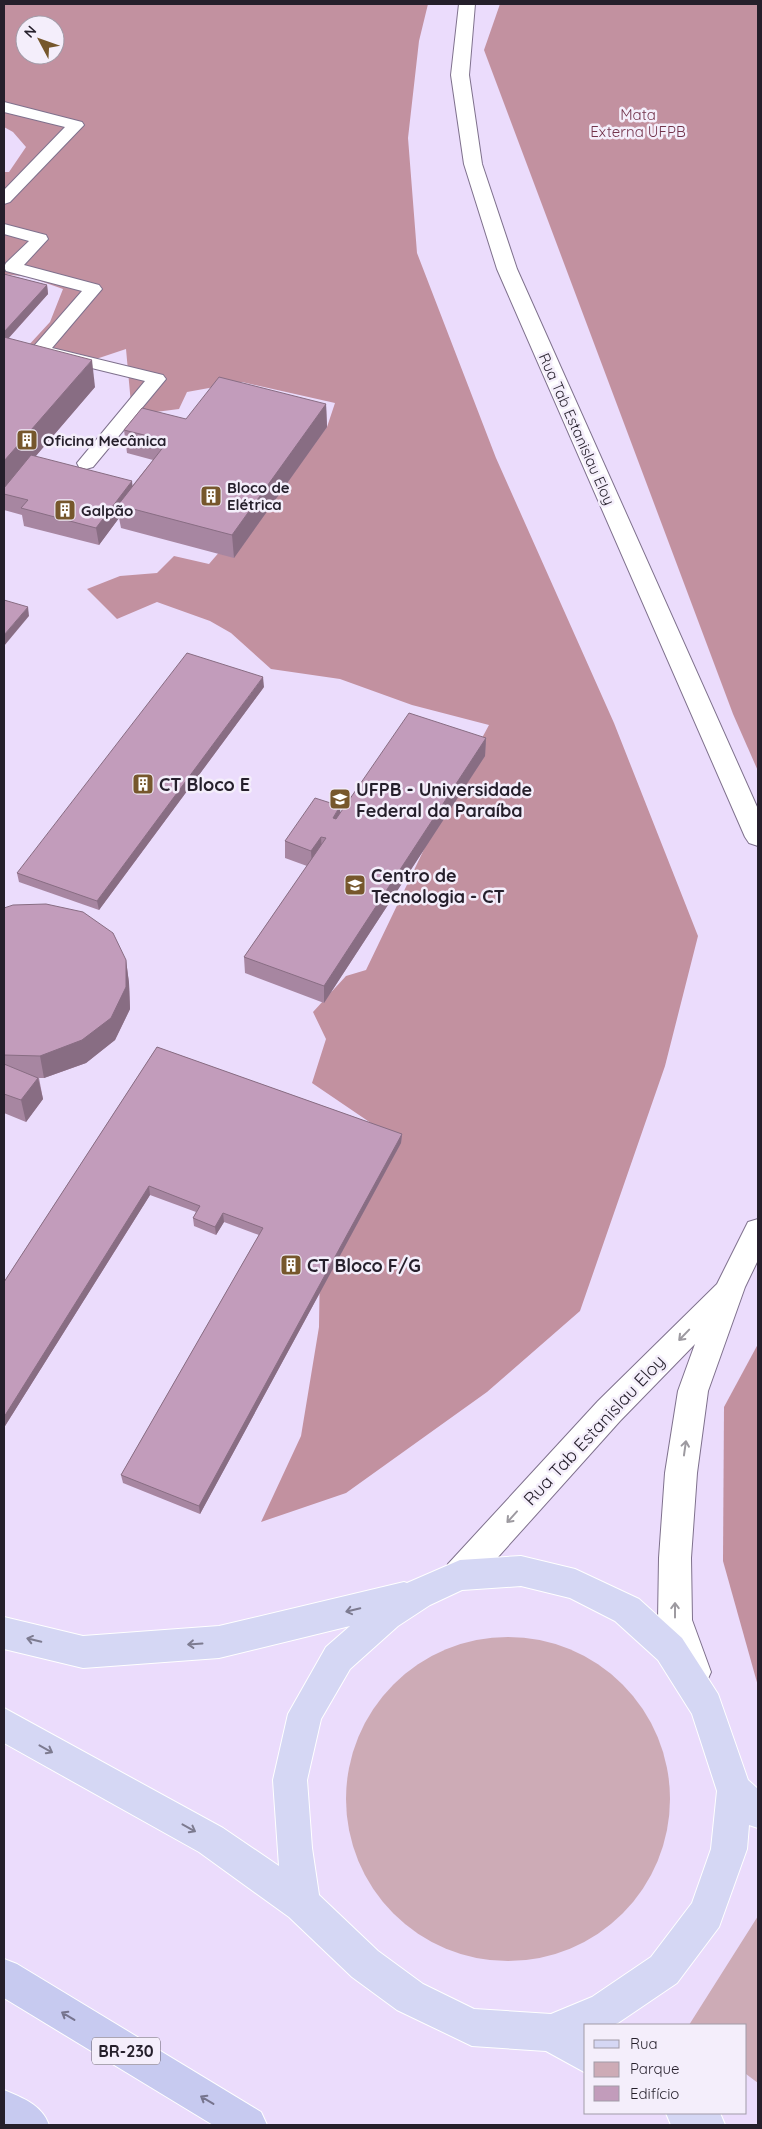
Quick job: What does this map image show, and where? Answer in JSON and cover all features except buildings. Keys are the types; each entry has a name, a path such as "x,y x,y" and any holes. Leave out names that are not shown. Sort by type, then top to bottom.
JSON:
{"highway":[{"name":"BR-230","path":"4,1977 248,2125"},
{"path":"4,2109 30,2125"}],"main road":[{"path":"302,1904 294,1848 290,1780 305,1714 338,1658 386,1615 418,1594 460,1575 521,1571 575,1584 626,1610 670,1650 706,1706 746,1801 706,1914 664,1970 605,2010 551,2033"},
{"path":"4,1633 84,1652 219,1642 418,1594"},
{"path":"4,1725 211,1840 302,1904 365,1964 410,1997 472,2027 551,2033 584,2053"},
{"path":"687,2114 706,2125"}],"street":[{"name":"Rua Tab Estanislau Eloy","path":"466,4 460,75 472,156 507,269 758,836"},
{"name":"Rua Tab Estanislau Eloy","path":"706,1706 675,1620 675,1558 681,1473 693,1391 730,1287 758,1231"},
{"name":"Rua Tab Estanislau Eloy","path":"460,1575 609,1411 730,1287"}],"lane":[{"path":"4,107 76,125 7,192"},
{"path":"4,230 40,239 12,267 93,289 40,350 157,379 86,464"}],"green space":[{"path":"4,4 428,4 419,41 408,138 417,253 496,458 614,723 698,936 665,1066 580,1311 487,1392 346,1493 261,1522 301,1436 319,1327 320,1261 390,1136 312,1083 326,1039 313,1012 346,976 366,970 441,814 489,725 412,705 340,679 271,669 231,633 210,621 157,602 117,619 87,589 120,576 157,573 174,556 209,564 327,427 335,403 242,382 187,392 179,409 132,415 126,349 90,361 27,347 50,322 63,289 29,277 4,274 4,172 9,172 26,147 13,132 4,127"},
{"name":"Mata Externa UFPB","path":"500,4 758,4 758,771 733,714 484,50"},
{"path":"758,1344 758,1686 723,1561 724,1407"},
{"path":"492,1637 524,1637 555,1644 585,1656 623,1684 643,1709 658,1737 667,1767 670,1799 667,1831 658,1861 643,1889 623,1914 598,1934 570,1949 524,1961 492,1961 461,1954 431,1942 393,1914 383,1902 365,1876 353,1846 346,1815 346,1783 353,1752 365,1722 393,1684 405,1674 431,1656 461,1644"},
{"path":"758,1916 758,2083 747,2075 747,2024 690,2024"}],"place":[{"name":"Oficina Mecânica","path":"27,440"},
{"name":"Bloco de Elétrica","path":"211,496"},
{"name":"Galpão","path":"65,510"},
{"name":"CT Bloco E","path":"143,784"},
{"name":"UFPB - Universidade Federal da Paraíba","path":"340,799"},
{"name":"Centro de Tecnologia - CT","path":"355,885"},
{"name":"CT Bloco F/G","path":"291,1265"}]}
